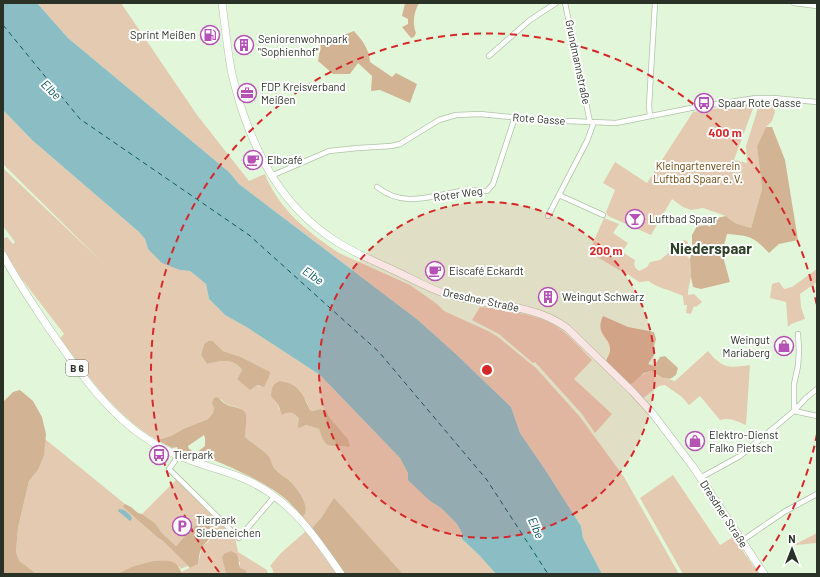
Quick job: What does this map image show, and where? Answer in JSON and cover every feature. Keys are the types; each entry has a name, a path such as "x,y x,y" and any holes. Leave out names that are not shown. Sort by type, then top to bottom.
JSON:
{"main road":[{"name":"Dresdner Straße","path":"222,3 233,79 252,137 271,176 280,189 304,216 323,232 347,248 445,294 532,311 557,321 572,333 641,401 688,459 743,540 752,557 764,574"},
{"name":"B 6","path":"3,255 26,294 55,336 112,411 151,442 195,463 256,484 288,506 310,530 340,574"}],"street":[{"path":"489,56 530,20 556,3"},
{"name":"Grundmannstraße","path":"565,3 592,122"},
{"path":"650,116 649,106 655,3"},
{"path":"794,3 817,6"},
{"name":"Rote Gasse","path":"271,176 329,151 400,144 432,124 448,117 472,114 616,123 756,98 817,102"},
{"name":"Roter Weg","path":"378,187 385,194 413,200 462,191 487,191 493,184 515,117"},
{"path":"548,216 587,141 592,122"},
{"path":"559,195 603,215"},
{"path":"794,411 794,384 798,366 799,351 798,334"},
{"path":"700,478 740,456 794,411 817,389"},
{"path":"794,411 817,416"},
{"path":"177,455 169,469 239,538 274,496"},
{"path":"743,540 784,512 817,494"}],"green space":[{"path":"37,3 121,3 197,115 249,181 265,174 271,187 286,209 306,228 339,253 410,285 437,304 444,311 498,337 536,368 580,417 624,477 679,574 602,574 583,538 581,526 520,433 511,407 418,320 239,184 229,172 68,38"},
{"name":"Kleingartenverein Luftbad Spaar e. V.","path":"773,101 775,112 772,121 766,127 757,146 762,189 751,228 735,223 726,216 703,208 691,210 683,207 672,199 651,235 608,216 606,212 615,190 603,183 615,162 647,183 693,112 755,103 734,160 747,163 746,146 760,102"},
{"path":"3,110 32,140 139,232 145,239 148,249 180,270 190,271 206,284 209,299 225,315 248,328 320,375 400,458 408,473 430,501 441,508 457,524 462,533 462,539 496,574 403,574 334,499 312,528 303,517 306,508 297,489 274,468 269,458 263,451 245,437 244,429 246,415 242,410 227,404 221,399 208,419 183,429 171,436 157,440 128,419 103,394 70,353 60,338 64,334 21,278 3,248 3,239 7,237 13,244 15,242 3,226 4,169 102,262 3,164","holes":["208,341 213,341 223,351 241,357 269,372 260,387 257,385 250,389 237,379 242,370 235,363 226,361 207,364 201,355 204,344","299,390 307,402 310,410 326,410 330,418 348,439 343,445 328,445 319,429 306,425 300,428 299,417 292,412 279,409 278,404"]},
{"path":"604,218 619,224 613,233 628,243 622,252 635,260 635,267 639,271 647,267 650,262 660,260 684,240 687,241 689,245 682,251 690,259 691,277 688,295 694,294 702,302 696,307 694,306 691,314 686,313 687,305 684,305 683,296 655,285 649,281 639,282 589,252"},
{"path":"817,269 817,282 800,294 801,307 805,319 791,324 788,327 786,302 770,298 772,284 779,282 784,289 792,287"},
{"path":"480,307 537,317 545,320 569,336 592,360 574,379 612,414 595,433 582,414 535,362 533,363 499,334 472,320"},
{"path":"708,351 713,357 726,366 736,367 750,365 746,425 730,419 720,420 700,396 689,405 682,397 665,385 659,386 643,398 629,384 645,373 651,371 663,378 675,381"},
{"path":"45,439 125,504 124,508 164,542 188,566 180,569 180,567 153,561 134,566 116,574 37,574 18,561 16,552 18,528 29,481 38,470 44,456"},
{"path":"673,475 720,545 733,537 759,574 683,574 640,498"},
{"path":"176,480 235,537 238,552 267,570 268,574 246,574 247,571 240,569 240,562 222,558 226,574 182,574 181,572 198,564 202,547 209,541 213,529 206,521 193,527 176,546 162,533 155,523 142,514"},
{"path":"306,531 341,574 274,574 270,566 281,553"},
{"path":"817,533 817,543 794,545"}],"shaded area":[{"path":"405,3 419,3 414,18 416,33 414,37 411,38 402,27 408,24 408,19 402,16"},
{"path":"354,31 365,45 370,62 392,77 396,73 417,84 410,103 380,90 371,91 372,76 358,63 350,74 333,74 318,61 321,44"},
{"path":"766,127 772,127 785,160 798,240 779,244 769,253 759,243 751,238 741,235 727,234 722,253 730,282 701,289 693,287 690,259 692,251 692,235 697,226 707,225 710,227 712,219 726,216 735,223 751,228 762,189 757,146"},
{"path":"603,316 628,327 654,332 656,339 654,347 655,353 648,364 654,366 660,357 665,356 678,368 676,375 670,379 663,378 651,371 644,373 633,383 629,384 606,363 610,346 600,328"},
{"path":"208,341 213,341 223,351 241,357 270,372 264,387 257,385 250,390 237,379 242,370 235,363 226,361 207,364 201,355 204,344"},
{"path":"280,381 296,387 305,399 310,410 326,410 330,418 348,439 350,446 332,446 326,444 319,429 306,425 300,428 298,427 299,418 295,414 287,413 282,415 278,404 271,396 275,383"},
{"path":"20,390 33,401 42,417 46,434 44,456 38,470 29,481 18,528 16,552 19,561 37,574 3,574 3,402 13,392"},
{"path":"217,397 227,405 245,412 245,437 270,458 274,468 297,489 306,508 303,517 282,496 258,481 214,460 188,452 179,452 177,447 172,448 157,440 171,436 183,429 208,419 213,413 214,408 212,403 214,398","holes":["204,435 205,446 196,453 189,449 188,446"]},
{"path":"334,498 403,574 341,574 322,547 312,528 321,518"},
{"path":"125,504 155,523 162,533 176,546 193,527 206,521 211,525 213,529 212,535 201,550 198,564 190,568 164,542 124,508 123,506"},
{"path":"231,551 237,554 240,568 247,571 246,574 226,574 222,558 224,554"},
{"path":"153,561 168,561 174,563 180,569 182,574 116,574 134,566"}],"water":[{"name":"Elbe","path":"3,3 37,3 68,38 229,172 239,184 418,320 458,356 511,407 520,433 581,526 583,538 602,574 496,574 462,539 462,533 457,524 441,508 430,501 408,480 408,473 400,458 320,375 248,328 225,315 209,299 206,284 190,271 180,270 162,263 148,249 145,239 139,232 32,140 3,110"},
{"path":"119,509 127,512 132,519 130,521 118,511"}],"ferry route":[{"path":"3,25 80,119 249,235 379,352 487,480 548,574"}],"place":[{"name":"Sprint Meißen","path":"210,35"},
{"name":"Seniorenwohnpark \"Sophienhof\"","path":"244,45"},
{"name":"FDP Kreisverband Meißen","path":"247,93"},
{"name":"Spaar Rote Gasse","path":"704,103"},
{"name":"Elbcafé","path":"253,160"},
{"name":"Luftbad Spaar","path":"635,219"},
{"name":"Eiscafé Eckardt","path":"435,271"},
{"name":"Weingut Schwarz","path":"548,297"},
{"name":"Weingut Mariaberg","path":"784,346"},
{"name":"Elektro-Dienst Falko Pietsch","path":"695,441"},
{"name":"Tierpark","path":"159,455"},
{"name":"Tierpark Siebeneichen","path":"182,526"}],"district":[{"name":"Niederspaar","path":"711,249"}]}
